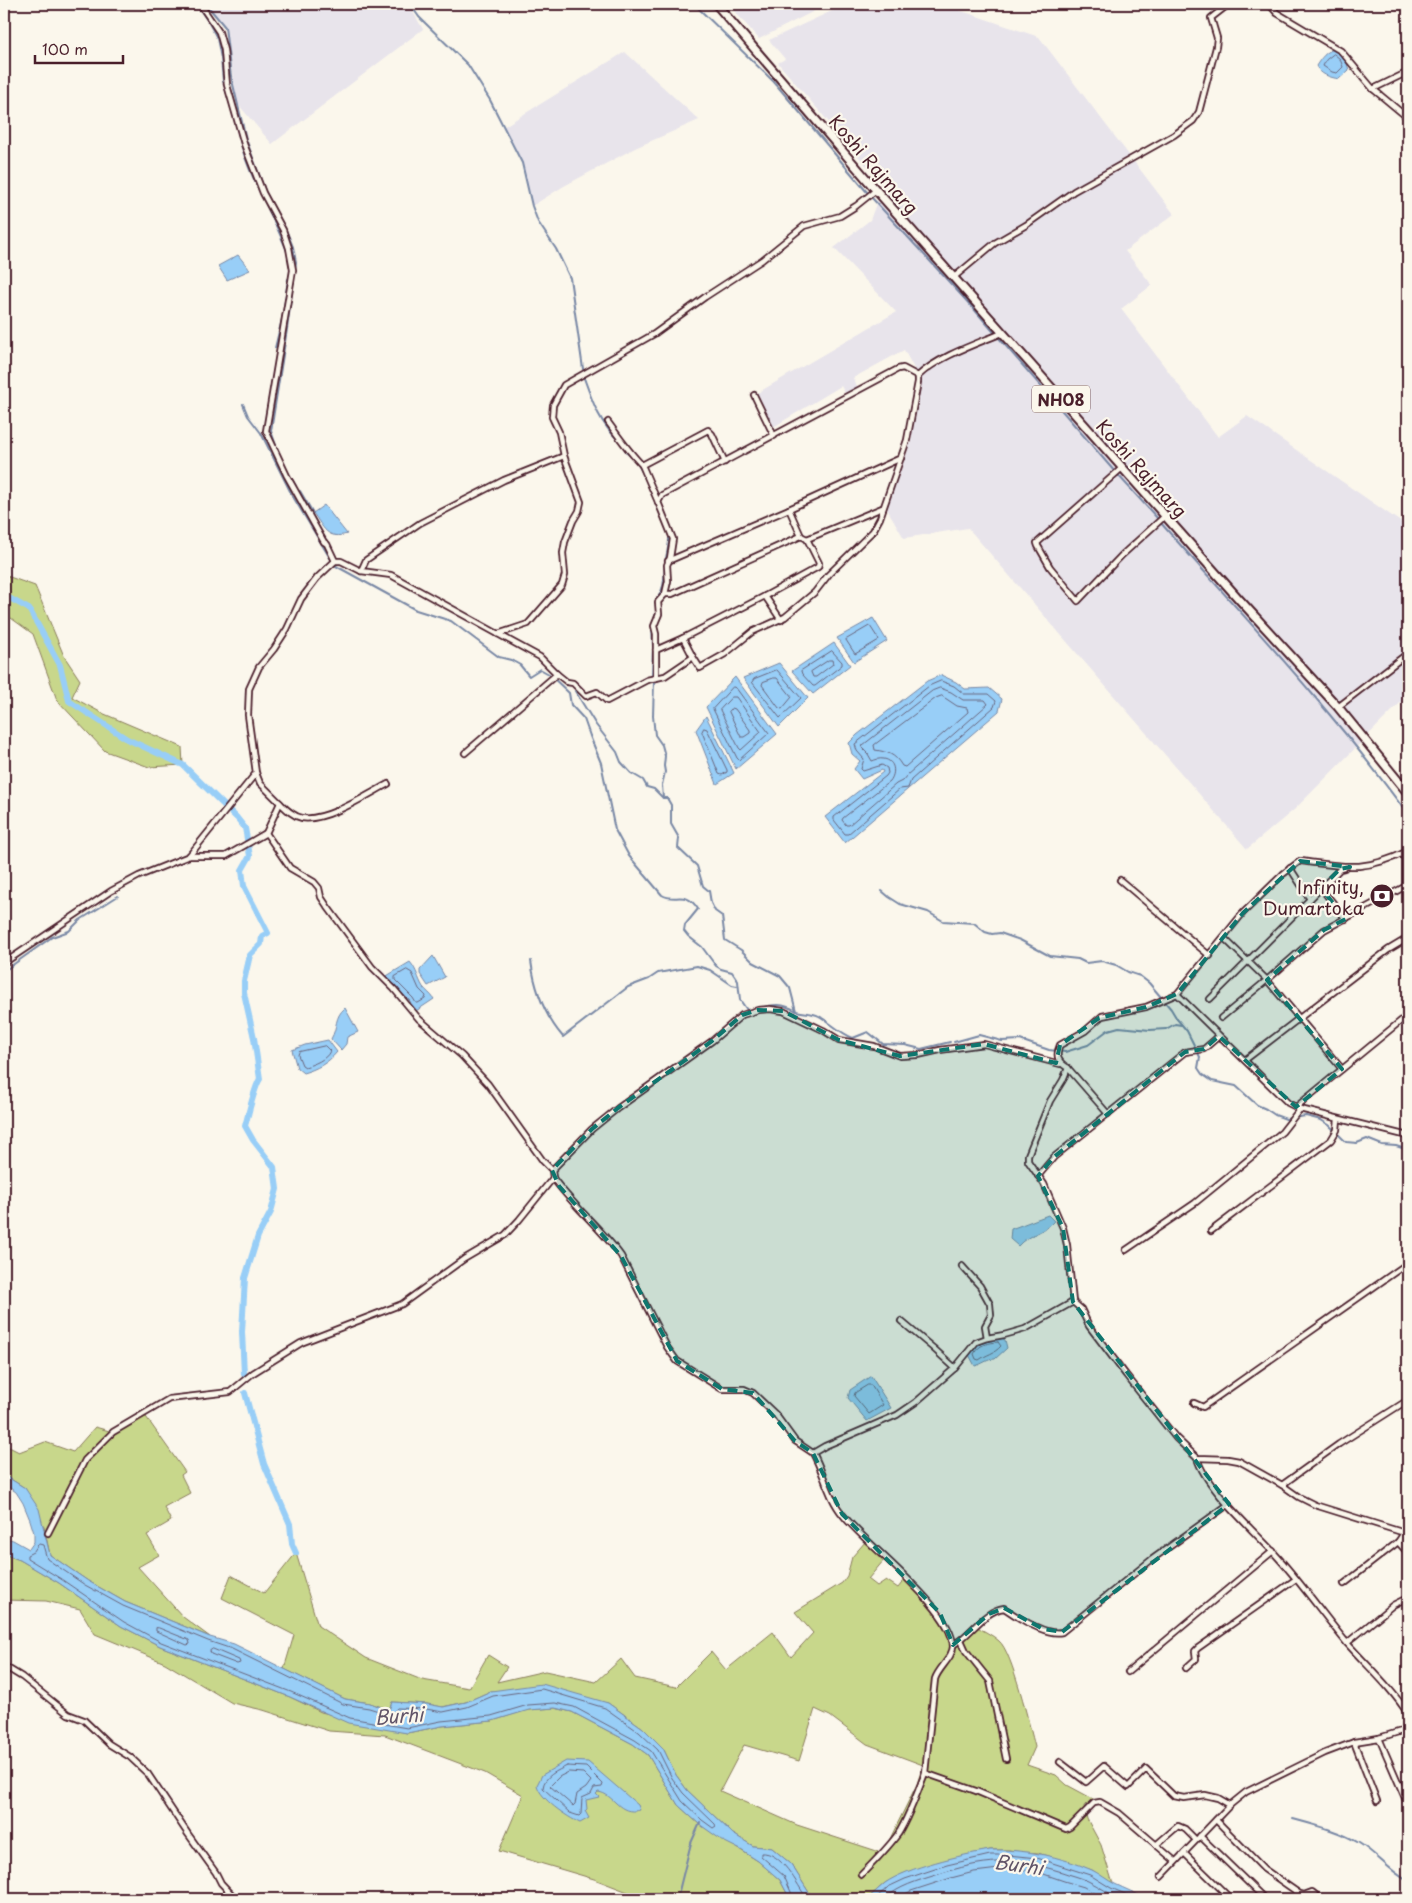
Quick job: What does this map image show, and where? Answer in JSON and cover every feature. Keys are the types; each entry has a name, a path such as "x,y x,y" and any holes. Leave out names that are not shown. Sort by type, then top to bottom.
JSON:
{"main road":[{"name":"Koshi Rajmarg","path":"716,4 874,191 1338,707 1408,793"}],"street":[{"path":"200,4 219,32 224,50 227,84 244,144 263,193 283,230 293,266 266,431 287,476 324,542 327,544 335,562"},
{"path":"954,278 995,243 1026,225 1074,191 1174,135 1193,120 1199,112 1216,47 1217,38 1211,18 1229,4"},
{"path":"1269,4 1277,13 1341,51 1373,89 1408,118"},
{"path":"1373,89 1408,72"},
{"path":"498,634 528,624 562,584 565,575 563,553 565,542 581,502 564,456 559,432 552,417 553,405 564,385 654,334 704,297 762,260 804,226 840,216 874,191"},
{"path":"683,638 700,668 724,654 752,632 781,620 815,592 829,574 873,531 907,440 918,376 926,368 937,362 1002,332"},
{"path":"658,502 662,495 898,369 904,368 918,376"},
{"path":"754,395 774,436"},
{"path":"608,422 626,445 629,452 642,464 673,539 666,565 668,581 665,594 658,602 659,614 654,626 656,634 656,678"},
{"path":"642,464 708,430 712,434 725,462"},
{"path":"361,571 366,560 420,523 504,480 564,456"},
{"path":"668,562 901,458"},
{"path":"1122,468 1038,543 1050,567 1078,601 1122,555 1165,516"},
{"path":"807,539 882,508"},
{"path":"656,650 765,596 818,567 819,563 807,539 801,536 789,509"},
{"path":"665,594 672,594 801,536"},
{"path":"388,784 320,817 303,818 280,804 260,783 256,772 248,715 249,689 252,681 259,667 274,649 287,628 301,598 317,578 335,562 341,560 361,571 391,575 540,657 554,676 573,684 586,696 597,692 607,701 647,680 665,676 693,657"},
{"path":"765,596 781,620"},
{"path":"1338,707 1408,653"},
{"path":"465,753 554,676"},
{"path":"189,856 256,772"},
{"path":"4,963 111,891 139,876 189,856 226,856 266,833 280,804"},
{"path":"266,833 290,868 314,882 319,888 327,906 372,967 394,989 419,1019 462,1056 488,1084 543,1161 552,1170 553,1178 621,1256 667,1347 677,1361 722,1389 744,1389 753,1393 776,1415 795,1441 813,1453 834,1501 856,1531 940,1613 953,1645 952,1652 937,1673 935,1679 925,1773 899,1833 883,1854 861,1875"},
{"path":"1210,999 1340,869 1374,865 1408,851"},
{"path":"1402,854 1408,862"},
{"path":"1060,1064 1058,1052 1064,1042 1085,1031 1102,1016 1146,1007 1177,994 1258,898 1300,861 1350,867"},
{"path":"1290,868 1310,899"},
{"path":"1120,880 1210,956"},
{"path":"1221,1018 1324,930 1408,886"},
{"path":"1321,888 1346,919"},
{"path":"1224,938 1267,980 1342,1068"},
{"path":"1245,1060 1388,950 1408,938"},
{"path":"1177,994 1288,1103 1298,1108 1408,1136"},
{"path":"552,1170 592,1129 618,1108 712,1041 742,1015 758,1010 783,1011 823,1030 839,1040 874,1046 900,1056 918,1055 984,1044 1060,1064 1068,1068 1108,1114"},
{"path":"1126,1250 1195,1202 1282,1132 1295,1117 1298,1108 1342,1068 1408,1015"},
{"path":"1038,1176 1054,1157 1185,1052 1204,1049 1219,1036"},
{"path":"1068,1068 1050,1101 1028,1155 1028,1160 1044,1184 1063,1228 1067,1245 1072,1302 1081,1309 1088,1326 1176,1438 1197,1458 1199,1465 1217,1491 1273,1551 1348,1643 1381,1679 1408,1714"},
{"path":"1211,1231 1320,1149 1337,1132 1338,1119"},
{"path":"48,1533 85,1460 113,1432 169,1399 230,1392 253,1373 301,1343 402,1304 464,1259 505,1235 553,1178"},
{"path":"1194,1403 1203,1407 1408,1263"},
{"path":"962,1266 980,1286 990,1304 991,1316 985,1326 987,1338"},
{"path":"813,1453 897,1415 916,1402 955,1368 974,1344 987,1338 1025,1329 1072,1302"},
{"path":"901,1322 955,1368"},
{"path":"1282,1485 1339,1444 1408,1400"},
{"path":"1197,1458 1239,1461 1315,1505 1406,1534 1344,1584"},
{"path":"953,1645 989,1614 1004,1608 1022,1620 1043,1629 1054,1633 1062,1632 1159,1555 1229,1504"},
{"path":"1398,1542 1408,1553"},
{"path":"1128,1672 1273,1551"},
{"path":"1186,1668 1196,1659 1195,1652 1198,1648 1296,1579"},
{"path":"1348,1643 1393,1606 1403,1600 1408,1602"},
{"path":"961,1640 966,1651 990,1681 1006,1759"},
{"path":"4,1666 22,1677 68,1714 84,1720 109,1744 130,1757 148,1774 221,1883 236,1899"},
{"path":"1161,1877 1230,1805 1246,1792 1325,1752 1354,1742 1379,1738 1408,1729"},
{"path":"1379,1738 1408,1805"},
{"path":"1354,1742 1377,1801"},
{"path":"1060,1762 1086,1782 1104,1766 1128,1787 1146,1769 1174,1796 1184,1798 1205,1795 1218,1798 1230,1805"},
{"path":"925,1773 976,1791 1066,1829 1094,1803 1100,1802 1119,1813 1175,1861"},
{"path":"1216,1820 1264,1869 1303,1897 1312,1892 1321,1899"},
{"path":"1156,1845 1178,1826 1185,1829 1198,1838 1265,1899"},
{"path":"1184,1853 1231,1899"}],"highlighted area":[{"path":"1300,861 1350,867 1340,869 1321,888 1346,919 1324,930 1267,980 1342,1069 1296,1107 1219,1036 1204,1049 1185,1052 1054,1157 1038,1176 1063,1228 1073,1302 1229,1504 1062,1632 1043,1629 1004,1608 989,1614 953,1645 940,1613 842,1514 813,1453 795,1441 753,1393 722,1389 677,1361 621,1256 559,1186 552,1170 592,1129 618,1108 712,1041 742,1015 758,1010 783,1011 839,1040 900,1056 984,1044 1056,1063 1060,1045 1099,1018 1146,1007 1177,994 1243,913"}],"shaded area":[{"path":"207,4 408,4 423,29 272,144 237,103 225,27"},
{"path":"728,4 828,4 759,39"},
{"path":"847,4 941,4 1039,37 1174,214 1125,251 1152,285 1121,309 1218,437 1247,416 1408,527 1408,695 1295,809 1247,849 968,528 904,538 887,509 911,441 918,376 904,350 853,378 858,388 846,395 841,386 770,429 754,395 896,312 834,248 870,220 883,185 778,63 785,59 769,40"},
{"path":"625,52 699,120 635,148 564,186 532,206 522,163 503,127"}],"green space":[{"path":"4,575 35,586 64,656 80,680 72,697 102,713 182,747 183,765 149,767 105,751 57,700 33,634 4,613"},
{"path":"144,1414 185,1472 181,1475 190,1493 164,1507 171,1521 147,1535 159,1555 138,1567 183,1617 210,1637 125,1602 88,1581 50,1555 44,1527 25,1488 4,1475 4,1452 7,1446 19,1452 45,1442 73,1452 95,1427 113,1432"},
{"path":"866,1541 884,1560 868,1579 877,1586 886,1580 898,1588 905,1579 939,1615 944,1623 949,1643 976,1626 999,1641 1015,1674 1035,1747 1027,1765 1056,1775 1067,1785 1095,1800 1084,1806 1087,1819 1101,1845 1113,1884 1092,1870 1038,1853 990,1850 946,1860 903,1874 885,1883 867,1899 813,1899 791,1864 772,1848 753,1846 733,1834 687,1790 676,1775 663,1748 643,1728 608,1703 491,1691 466,1702 442,1707 392,1702 390,1710 370,1703 345,1699 284,1669 294,1635 222,1598 231,1575 264,1593 296,1553 318,1626 366,1658 422,1680 469,1688 488,1655 507,1667 497,1682 545,1671 596,1682 621,1659 635,1678 676,1687 711,1652 726,1670 773,1632 791,1657 813,1633 795,1612 842,1583 847,1576 852,1557","holes":["815,1709 830,1716 867,1744 923,1765 917,1784 883,1853 797,1825 720,1791 744,1745 799,1761"]},
{"path":"4,1554 20,1560 59,1583 121,1626 160,1646 290,1697 321,1712 407,1733 442,1726 492,1721 527,1710 555,1708 572,1712 633,1744 648,1755 678,1805 699,1824 758,1861 780,1880 790,1899 646,1899 594,1879 499,1851 523,1795 485,1773 385,1735 329,1731 263,1710 232,1703 165,1663 95,1634 80,1609 46,1601 4,1600"}],"water":[{"path":"1335,49 1344,55 1349,70 1339,79 1320,72 1316,66 1324,55"},
{"path":"238,255 250,270 227,280 218,266"},
{"path":"324,505 347,534 330,534 323,528 313,513"},
{"path":"873,618 887,641 854,662 837,638"},
{"path":"834,643 850,665 813,694 792,671"},
{"path":"779,663 808,698 779,727 743,678"},
{"path":"941,675 956,682 965,689 989,688 1002,699 999,711 845,843 825,817 883,772 882,770 862,779 854,769 860,761 852,754 849,743 927,681"},
{"path":"735,677 777,734 736,769 706,707"},
{"path":"706,716 734,773 717,784 696,730"},
{"path":"433,956 445,977 428,986 420,974 420,970"},
{"path":"410,962 423,987 434,999 416,1011 411,1006 410,1001 385,977"},
{"path":"345,1008 358,1032 347,1037 346,1044 341,1050 331,1039 339,1015"},
{"path":"328,1040 337,1052 330,1059 318,1067 303,1073 297,1068 292,1050"},
{"path":"1048,1215 1054,1221 1018,1246 1010,1239 1011,1229"},
{"path":"999,1336 1005,1340 1007,1348 995,1359 975,1366 968,1353 971,1349 981,1341"},
{"path":"871,1376 891,1408 867,1421 848,1398 850,1390"},
{"name":"Burhi","path":"4,1475 25,1488 39,1509 50,1555 88,1581 125,1602 210,1637 234,1644 345,1699 370,1703 389,1710 392,1702 443,1707 466,1702 491,1691 542,1684 608,1703 643,1728 663,1748 676,1775 687,1790 733,1834 753,1846 772,1848 791,1864 813,1899 790,1899 780,1880 758,1861 723,1841 699,1824 678,1805 648,1755 633,1744 572,1712 555,1708 529,1710 492,1721 442,1726 407,1733 348,1723 290,1697 160,1646 121,1626 59,1583 20,1560 4,1554 4,1538 13,1540 29,1549 34,1542 34,1533 23,1503 16,1492 4,1484"},
{"path":"566,1761 588,1762 638,1805 640,1810 627,1810 609,1796 598,1792 596,1794 599,1797 586,1800 587,1809 585,1811 589,1818 580,1823 568,1816 548,1802 537,1785 542,1775"},
{"name":"Burhi","path":"990,1850 1029,1852 1055,1857 1092,1870 1146,1899 867,1899 885,1883 907,1872 950,1858"}],"waterway":[{"path":"196,4 217,38 223,81 234,117"},
{"path":"206,4 225,27 231,76 246,139 266,193 293,247 296,262 271,431 278,451"},
{"path":"410,4 419,17 468,65 490,100 522,163 532,206 538,222 556,249 570,278 583,369"},
{"path":"694,4 774,82 872,198 973,308 1115,472"},
{"path":"237,127 252,176 288,254"},
{"path":"275,348 283,315 288,279"},
{"path":"584,378 594,404 606,427 619,441"},
{"path":"243,404 248,416 261,433 292,495 330,558"},
{"path":"622,444 627,453 637,462 649,486"},
{"path":"287,471 296,486"},
{"path":"1118,475 1158,519"},
{"path":"300,491 313,513"},
{"path":"1160,522 1319,702 1408,815"},
{"path":"657,599 664,583 669,534"},
{"path":"336,566 416,610 451,621 499,657 520,665 529,676 540,669 549,674 569,693 571,705 584,719 601,763 615,830 629,856 662,895 672,898 685,898 698,909 685,925 684,931 702,947 716,966 732,972 738,981 740,1000 747,1010 756,1009"},
{"path":"4,595 29,609 60,665 69,701 127,739 183,765 245,828 250,856 242,870 244,886 268,933 262,936 261,944 250,955 244,981 244,993 254,1038 260,1079 245,1126 253,1140 274,1167 277,1189 271,1212 258,1236 245,1278 242,1332 244,1374"},
{"path":"657,609 652,627 653,716 655,735 662,745 665,756 665,772 662,785 663,798 667,798 671,805 671,824 679,838 678,848 697,866 703,886 709,891 711,903 715,911 722,916 725,940 741,950 753,962 780,976 790,988 796,1011 816,1015 848,1036 853,1038 868,1032 883,1044 905,1045 921,1049 950,1042"},
{"path":"575,691 596,725 617,752 621,762 631,773 643,780 647,787 654,789 663,798"},
{"path":"882,891 900,904 928,912 943,921 974,923 985,932 992,934 1000,933 1020,940 1050,956 1078,959 1086,963 1102,961 1140,976 1149,983 1187,1031 1200,1057 1198,1068 1202,1074 1212,1081 1236,1086 1257,1105 1286,1119 1306,1116 1321,1120 1329,1125 1346,1142 1357,1143 1367,1139 1382,1145 1396,1146 1408,1150"},
{"path":"4,971 52,937 69,931 80,920 118,896"},
{"path":"531,961 541,1002 556,1029 563,1037 628,987 649,979 658,973 697,966 710,970 732,985 737,986"},
{"path":"760,1008 778,1005 796,1011"},
{"path":"954,1042 979,1035 1002,1041 1020,1040 1049,1050 1065,1052 1088,1045 1108,1030 1119,1027 1150,1030 1166,1029 1175,1024 1181,1025"},
{"path":"245,1393 264,1464 290,1524 292,1544 296,1553"},
{"path":"1293,1819 1327,1829 1351,1839 1365,1847 1394,1872 1408,1881"},
{"path":"677,1899 691,1843 700,1823"}],"place":[{"name":"Infinity, Dumartoka","path":"1382,896"}]}
